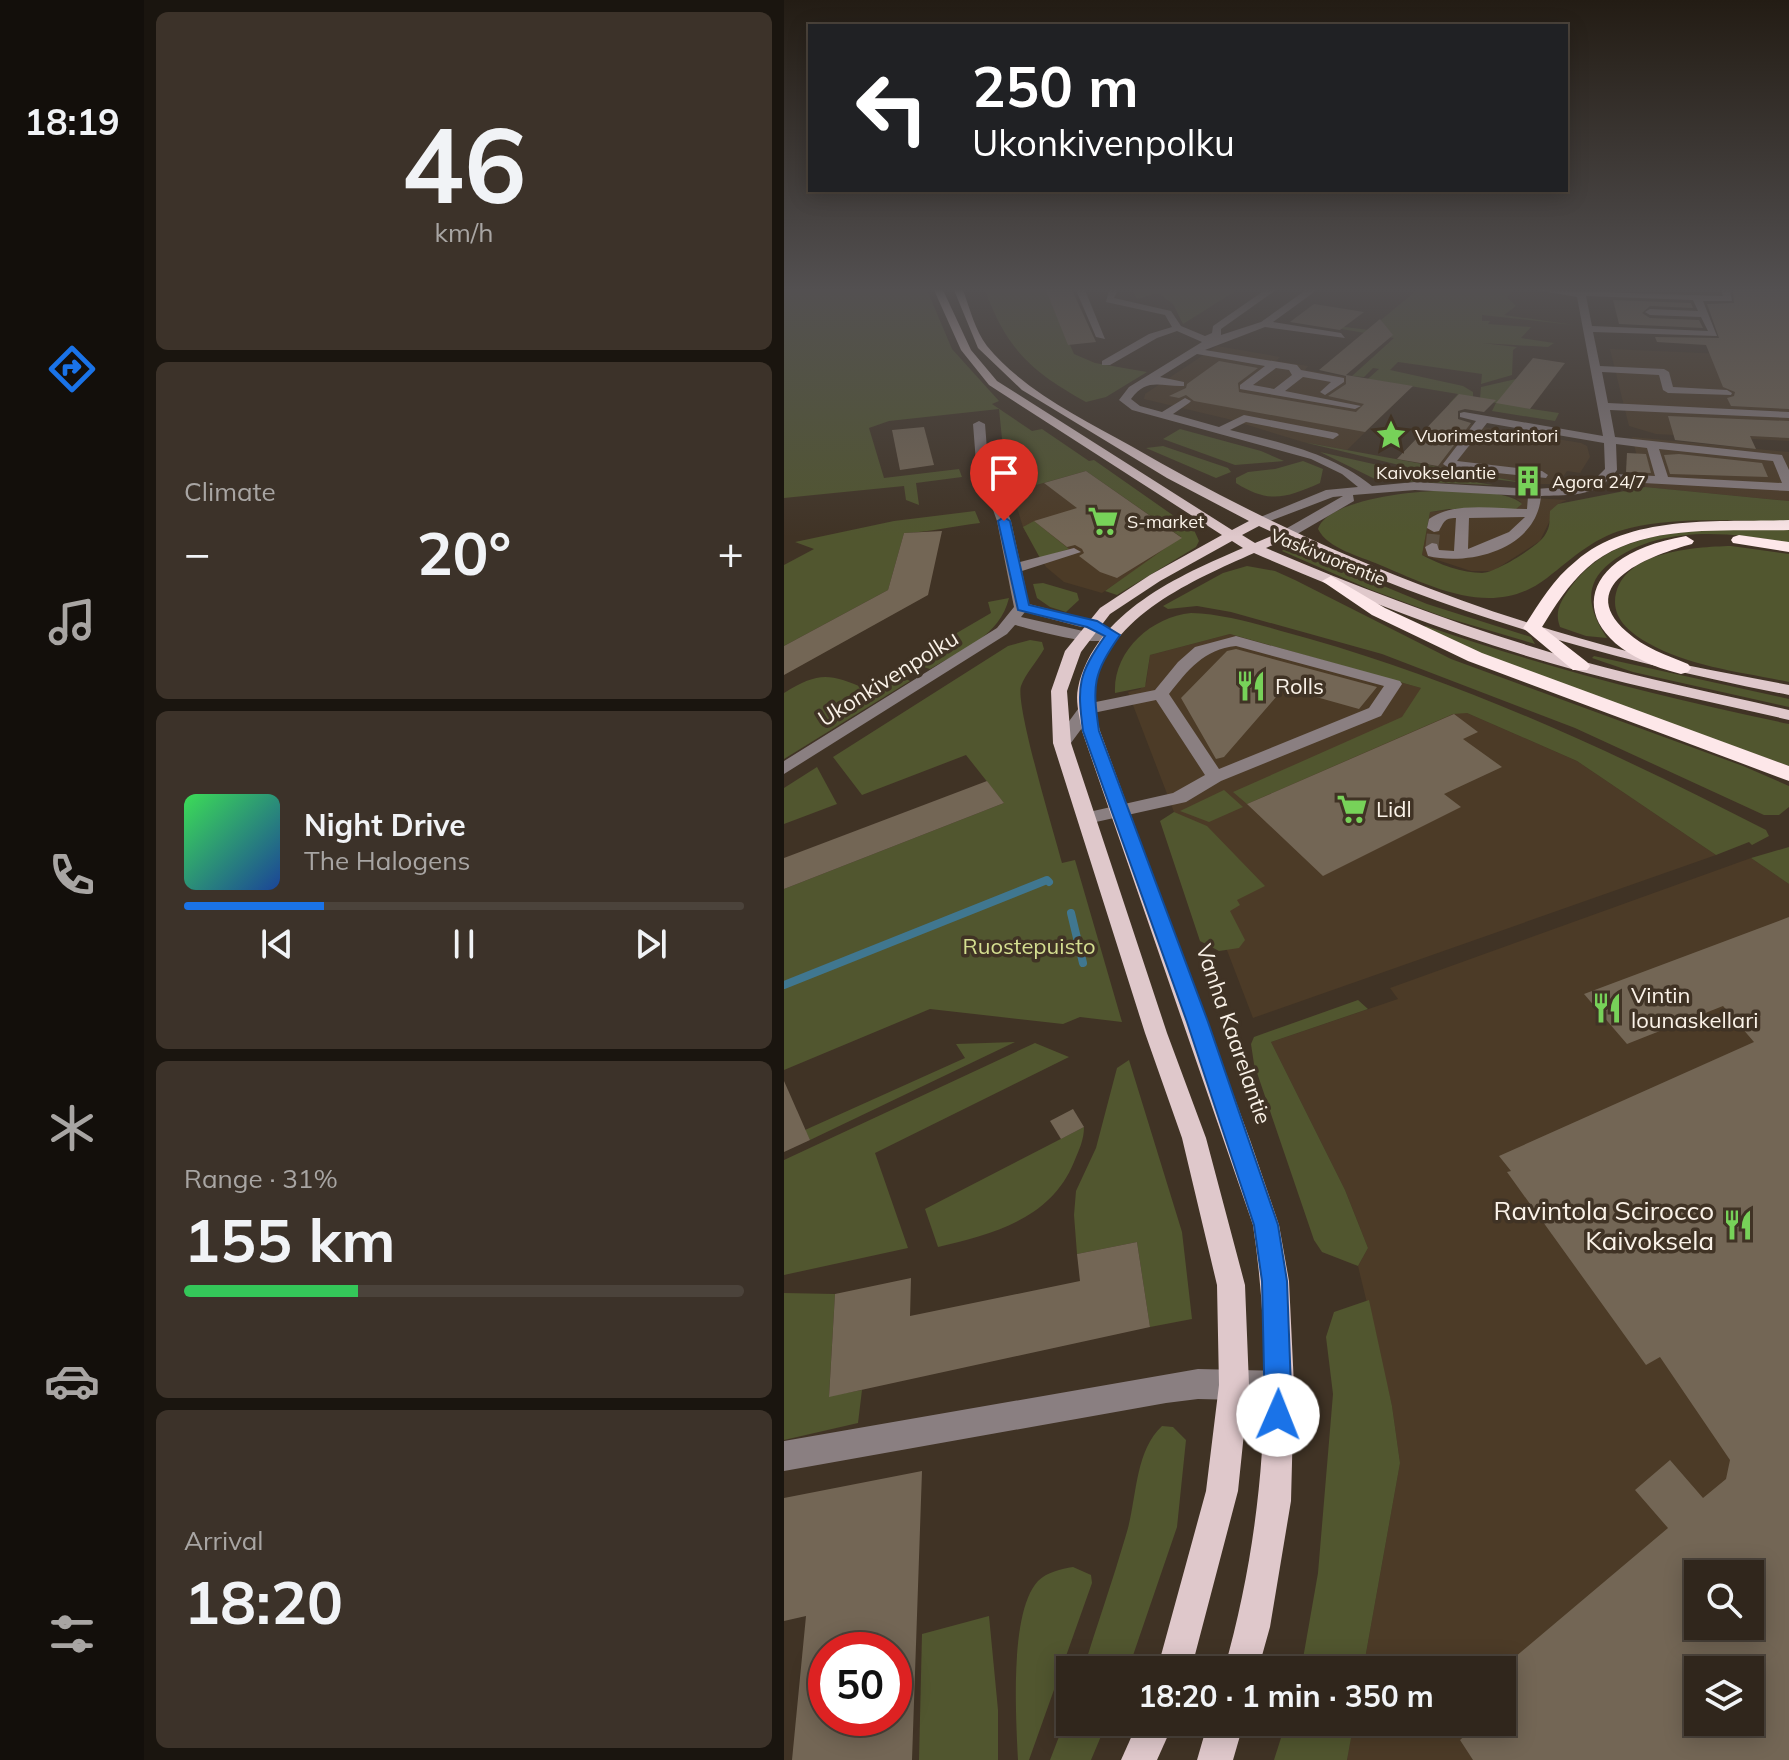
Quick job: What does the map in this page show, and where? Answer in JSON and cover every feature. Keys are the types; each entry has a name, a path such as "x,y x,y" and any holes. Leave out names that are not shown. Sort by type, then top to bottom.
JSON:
{"highway":[{"path":"1580,666 1532,628 1545,604 1567,576 1598,551 1623,539 1651,531 1789,525"},
{"path":"1681,668 1648,654 1614,630 1605,615 1603,592 1616,569 1640,553 1678,542 1733,540 1789,547"},
{"path":"1331,581 1358,602 1464,653 1564,694 1789,774"}],"main road":[{"name":"Vaskivuorentie","path":"981,372 993,383 1128,472 1230,534 1254,548 1331,581 1450,626 1580,666 1789,715"},
{"name":"Vaskivuorentie","path":"1008,372 1023,385 1149,463 1287,534 1423,592 1612,652 1789,690"},
{"path":"1178,1656 1222,1491 1234,1385 1231,1285 1194,1138 1156,1033 1062,743 1059,691 1071,656 1087,630 1127,595 1230,534 1260,520"},
{"name":"Vanha Kaarelantie","path":"1245,1656 1253,1627 1275,1501 1279,1386 1275,1281 1266,1225 1122,810 1091,731 1086,691 1094,662 1113,635 1148,603 1287,534"},
{"path":"1139,1760 1150,1736"},
{"path":"1215,1760 1222,1736"}],"street":[{"path":"1160,372 1129,392 1125,400 1130,405 1315,456 1346,471 1363,490"},
{"path":"1263,372 1244,387 1355,406"},
{"path":"1294,372 1340,380 1325,392"},
{"path":"1597,372 1613,464 1607,477 1663,482 1698,467 1778,458 1789,486"},
{"path":"1664,372 1668,390 1727,393"},
{"path":"1276,393 1301,373"},
{"path":"1150,379 1180,384"},
{"path":"1165,415 1185,401"},
{"path":"1604,406 1789,415"},
{"path":"1464,415 1652,445 1698,467 1789,486"},
{"path":"1221,430 1244,418 1333,435"},
{"path":"1483,420 1449,464 1462,463 1506,474 1542,475"},
{"path":"979,424 982,462 1004,521 1015,568 1018,614 1113,635"},
{"path":"1652,445 1663,482"},
{"name":"Kaivokselantie","path":"1260,520 1331,493 1432,486 1535,493 1579,490 1607,477"},
{"name":"Kaivokselantie","path":"1287,534 1363,490"},
{"path":"1432,547 1433,553 1443,557 1461,557 1515,533 1530,519 1535,493"},
{"path":"1434,528 1439,517 1463,512 1531,513"},
{"path":"1461,557 1463,512"},
{"path":"1494,512 1494,544"},
{"path":"1015,568 1074,552"},
{"name":"Ukonkivenpolku","path":"784,769 990,639 1018,614"},
{"path":"1062,743 1087,709 1161,694 1193,653 1222,642 1236,641 1394,684 1375,712 1215,777 1179,798 1087,818"},
{"path":"1161,694 1215,777"},
{"path":"784,1456 1166,1388 1279,1386"}],"shaded area":[{"path":"1178,372 1318,372 1367,380 1393,405 1347,450 1303,442 1228,419 1144,399 1145,394"},
{"path":"1616,372 1789,372 1789,441 1656,434 1629,426"},
{"path":"1436,419 1581,443 1587,446 1590,457 1580,473 1567,471 1558,484 1532,484 1397,459"},
{"path":"1632,437 1789,452 1789,501 1645,487"},
{"path":"1086,471 1182,538 1102,593 1064,582 1046,567 1023,527 1012,492"},
{"path":"1514,497 1567,500 1558,504 1540,541 1493,571 1471,571 1422,555 1430,512 1521,502"},
{"path":"1230,634 1421,688 1467,713 1577,761 1716,855 1253,1018 1128,692 1140,689 1146,683 1150,655"},
{"path":"1751,858 1789,884 1789,1760 1347,1760 1351,1736 1516,1736 1516,1656 1366,1656 1400,1463 1392,1406 1358,1266 1368,1248 1345,1190 1271,1042 1398,999 1390,988"}],"green space":[{"path":"784,372 973,372 999,401 992,404 1032,431 1042,429 1089,461 1094,460 1194,530 1199,541 1196,547 1117,595 1105,591 1181,537 1086,471 1012,492 1014,483 1005,468 999,409 889,421 869,428 884,478 959,469 962,477 916,483 919,505 906,500 904,486 784,498"},
{"path":"1040,372 1147,372 1106,397 1086,402"},
{"path":"1356,372 1369,372 1364,377 1352,376"},
{"path":"1375,372 1400,372 1463,386 1473,392 1473,399 1449,404 1458,394 1374,380 1351,394"},
{"path":"1469,372 1512,372 1512,375 1481,384 1482,374"},
{"path":"1516,379 1525,408 1559,413 1555,421 1492,411 1496,403 1480,399 1481,387"},
{"path":"1180,429 1261,451 1284,461 1235,465 1163,439"},
{"path":"1303,442 1532,484 1416,469"},
{"path":"1163,446 1228,468 1231,472 1216,478 1146,448"},
{"path":"1320,452 1400,470 1493,485 1377,480"},
{"path":"1303,461 1323,469 1320,483 1287,495 1268,496 1236,483 1236,478 1248,472"},
{"path":"1645,487 1789,501 1789,521 1689,521 1630,528 1595,542 1527,590 1485,598 1443,590 1354,555 1329,542 1318,529 1329,516 1351,505 1381,497 1449,491 1507,496 1522,504 1516,509 1430,512 1422,555 1451,567 1482,573 1506,564 1541,540 1548,529 1550,511 1558,504"},
{"path":"975,511 980,523 904,533 888,590 784,646 784,565 814,549 795,542 894,521"},
{"path":"1034,521 1069,549 1040,558 1023,527"},
{"path":"1713,529 1789,529 1789,543 1744,536 1696,534 1651,542 1629,550 1601,572 1592,590 1596,619 1607,638 1586,636 1560,627 1558,611 1564,597 1599,559 1634,542 1653,537"},
{"path":"1287,546 1427,604 1531,637 1535,644 1444,617 1369,589 1282,551"},
{"path":"1731,546 1789,554 1789,682 1681,658 1636,635 1618,615 1615,602 1619,585 1629,572 1643,562 1679,551"},
{"path":"1247,566 1275,571 1295,580 1451,659 1743,766 1789,786 1789,807 1779,815 1764,815 1575,728 1382,654 1231,612 1197,606 1168,609 1163,606 1223,573"},
{"path":"1043,583 1077,593 1079,600 1066,612 1050,607 1037,598 1033,584"},
{"path":"1009,598 997,622 967,648 930,669 907,662 991,613 988,602"},
{"path":"1191,613 1236,619 1310,639 1485,699 1655,775 1766,830 1769,836 1752,845 1749,842 1716,855 1577,761 1467,713 1453,714 1247,804 1233,792 1402,717 1421,688 1230,634 1150,655 1145,687 1115,693 1120,663 1137,639 1162,621"},
{"path":"1426,626 1606,681 1789,724 1789,766 1535,675 1421,629"},
{"name":"Ruostepuisto","path":"1030,640 1042,642 1044,649 1021,686 1029,743 1062,863 1075,860 1122,1022 1080,1017 1063,1024 930,1009 784,1070 784,889 1004,803 966,755 862,795 833,757 1008,646"},
{"path":"1592,658 1789,699 1789,707 1633,672"},
{"path":"893,672 910,681 784,759 784,693 806,681 824,677 866,689"},
{"path":"817,767 837,804 784,824 784,788"},
{"path":"1224,790 1243,807 1209,822 1180,811"},
{"path":"1174,812 1207,826 1265,886 1237,900 1240,905 1230,911 1245,940 1239,948 1219,951 1200,941 1160,821"},
{"path":"1789,847 1789,884 1751,858"},
{"path":"1358,1000 1368,1009 1271,1042 1345,1190 1368,1248 1358,1266 1322,1252 1314,1240 1254,1064 1251,1044 1254,1037"},
{"path":"1015,1042 810,1140 805,1130 965,1058 956,1044"},
{"path":"1035,1043 1069,1057 875,1153 908,1248 784,1275 784,1160"},
{"path":"1129,1060 1182,1232 1192,1319 1150,1327 1137,1242 1077,1254 1076,1191 1096,1148 1117,1068"},
{"path":"1084,1127 1074,1162 1051,1198 1018,1221 938,1247 925,1209"},
{"path":"784,1293 835,1294 829,1396 862,1390 858,1423 784,1440"},
{"path":"1369,1300 1392,1406 1400,1463 1366,1656 1303,1656 1318,1573 1333,1394 1326,1337 1334,1312"},
{"path":"1162,1426 1173,1427 1186,1440 1177,1527 1133,1656 1087,1656 1130,1522 1141,1463"},
{"path":"1073,1567 1091,1575 1092,1583 1066,1656 1056,1656 1056,1684 1029,1760 1018,1760 1016,1667 1022,1616 1038,1581 1059,1570"},
{"path":"989,1616 998,1710 998,1760 919,1760 922,1634"},
{"path":"1059,1736 1101,1736 1091,1760 1050,1760"},
{"path":"1282,1736 1351,1736 1347,1760 1274,1760"}],"building":[{"path":"1204,372 1252,372 1238,383 1239,392 1356,412 1364,404 1328,396 1346,384 1346,376 1329,372 1349,372 1346,375 1413,386 1365,432 1194,401 1186,395 1179,398 1169,396 1186,388"},
{"path":"1521,372 1558,372 1530,409 1496,403"},
{"path":"1717,372 1789,372 1789,409 1731,406 1727,398 1734,396 1735,392 1723,387"},
{"path":"1459,394 1496,400 1484,412 1458,411 1458,419 1471,423 1438,466 1397,459"},
{"path":"1668,416 1789,421 1789,438 1750,436 1756,449 1675,440"},
{"path":"924,427 934,465 900,470 892,430"},
{"path":"1627,453 1646,454 1651,473 1626,472"},
{"path":"1664,455 1762,463 1768,477 1670,474"},
{"path":"1086,471 1182,538 1117,578 1100,572 1079,556 1084,553 1082,549 1075,545 1067,547 1034,521 1077,508 1044,483"},
{"path":"942,531 928,595 784,675 784,646 888,590 904,533"},
{"path":"1236,649 1377,687 1359,709 1284,688 1224,757 1216,759 1181,698 1227,651"},
{"path":"1454,714 1478,732 1463,739 1502,767 1444,794 1461,807 1323,876 1247,804"},
{"path":"987,781 1004,803 784,889 784,858"},
{"path":"1789,917 1789,1760 1473,1760 1460,1740 1464,1736 1516,1736 1516,1656 1668,1528 1635,1490 1670,1460 1703,1498 1726,1479 1730,1460 1660,1357 1646,1365 1507,1172 1511,1171 1499,1156 1754,1042 1723,1006 1627,1044 1584,994"},
{"path":"784,1081 810,1140 784,1152"},
{"path":"1073,1109 1084,1127 1061,1139 1050,1121"},
{"path":"1137,1242 1150,1327 829,1397 835,1294 911,1278 910,1316 1080,1281 1077,1254"},
{"path":"922,1471 912,1760 792,1760 806,1616 784,1621 784,1498"}],"waterway":[{"path":"784,985 1047,880 1049,882"},
{"path":"1071,913 1083,963"}],"tunnel":[{"path":"1432,547 1434,528"}],"place":[{"name":"Vuorimestarintori","path":"1391,435"},
{"name":"Agora 24/7","path":"1528,481"},
{"name":"S-market","path":"1103,521"},
{"name":"Rolls","path":"1251,686"},
{"name":"Lidl","path":"1352,809"},
{"name":"Vintin lounaskellari","path":"1607,1008"},
{"name":"Ravintola Scirocco Kaivoksela","path":"1738,1225"}],"route":[{"path":"1004,521 1022,607 1092,624 1113,635 1094,662 1086,691 1091,731 1198,1022 1266,1225 1275,1281 1278,1415"}]}
